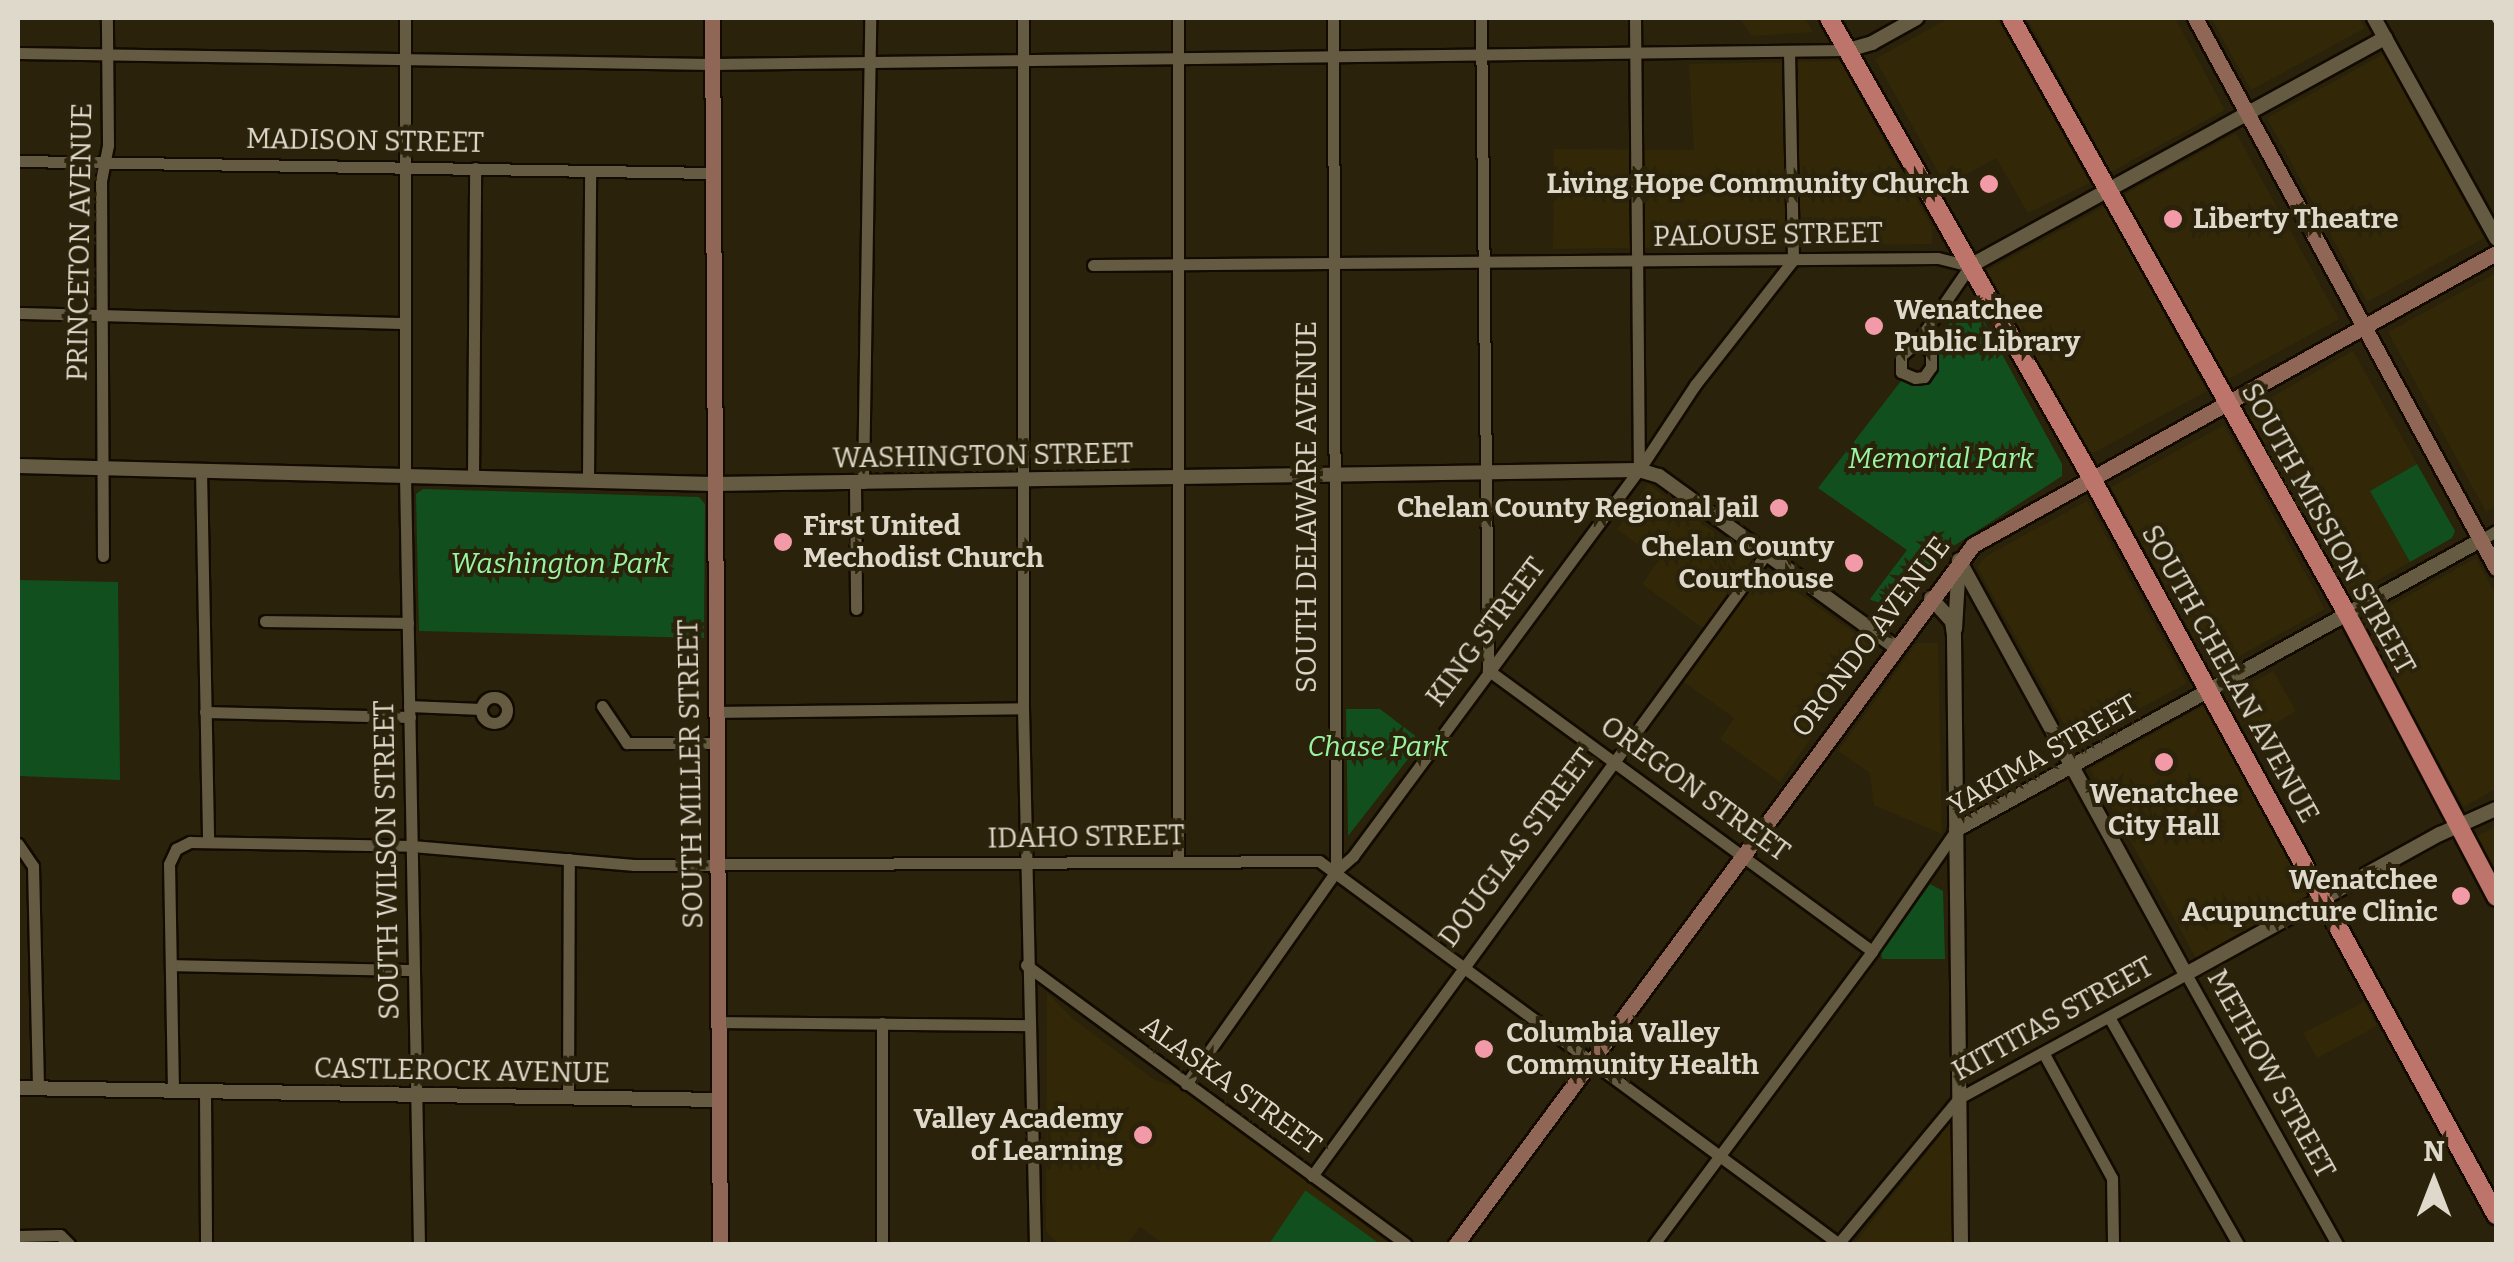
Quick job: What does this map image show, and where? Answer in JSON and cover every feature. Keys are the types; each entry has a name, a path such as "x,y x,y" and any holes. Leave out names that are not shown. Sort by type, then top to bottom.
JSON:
{"main road":[{"name":"SOUTH MILLER STREET","path":"712,18 710,242 720,1244"},
{"name":"SOUTH CHELAN AVENUE","path":"1830,18 2090,476 2496,1216"},
{"name":"SOUTH MISSION STREET","path":"2011,18 2346,612 2496,897"},
{"path":"2195,18 2496,568"},
{"name":"ORONDO AVENUE","path":"1456,1244 1960,560 1994,530 2496,252"}],"street":[{"name":"PRINCETON AVENUE","path":"103,556 107,18"},
{"name":"SOUTH WILSON STREET","path":"405,18 406,475 419,1244"},
{"path":"856,609 870,18"},
{"path":"1023,18 1022,708 1026,966 1037,1243"},
{"path":"1178,18 1178,861"},
{"name":"SOUTH DELAWARE AVENUE","path":"1333,18 1336,871"},
{"path":"1481,18 1488,670"},
{"path":"1635,18 1639,470"},
{"path":"18,53 711,64 1635,54 1848,50 1872,43 1917,18"},
{"path":"2374,18 2496,238"},
{"path":"1918,342 1970,266 2385,38"},
{"path":"1789,50 1792,260"},
{"name":"MADISON STREET","path":"18,161 710,172"},
{"path":"473,477 474,168"},
{"path":"588,481 590,171"},
{"name":"PALOUSE STREET","path":"1093,265 1938,258 1970,266"},
{"name":"KING STREET","path":"1186,1084 1336,871 1352,856 1639,470 1695,385 1792,260"},
{"path":"18,314 405,323"},
{"name":"WASHINGTON STREET","path":"18,466 713,484 1639,470 1659,476 1894,646"},
{"path":"18,1088 173,1092 169,864 176,849 208,839 201,470"},
{"name":"YAKIMA STREET","path":"1654,1244 1956,830 2069,764 2496,531"},
{"name":"DOUGLAS STREET","path":"1312,1176 1460,967 1766,554"},
{"path":"1960,560 1954,636 1961,1244"},
{"name":"METHOW STREET","path":"1960,560 2069,764 2337,1244"},
{"path":"1931,598 1952,621 1954,636"},
{"path":"265,621 408,623"},
{"name":"OREGON STREET","path":"1488,670 1872,950"},
{"path":"602,706 627,743 715,743"},
{"path":"715,712 1022,708"},
{"path":"205,712 481,710"},
{"name":"KITTITAS STREET","path":"1838,1244 1960,1098 2321,898 2496,810"},
{"name":"IDAHO STREET","path":"208,839 412,846 569,860 716,866 1319,860 1838,1244"},
{"path":"18,844 32,866 38,1088"},
{"path":"568,1097 569,860"},
{"path":"170,966 414,970"},
{"name":"ALASKA STREET","path":"1026,966 1406,1244"},
{"path":"2109,1017 2238,1244"},
{"path":"718,1022 1028,1025"},
{"path":"882,1023 882,1244"},
{"path":"2044,1054 2112,1178 2113,1244"},
{"name":"CASTLEROCK AVENUE","path":"173,1092 719,1100"},
{"path":"205,1093 206,1244"},
{"path":"18,1236 60,1236 69,1244"}],"shaded area":[{"path":"1740,18 1805,18 1813,32 1751,36"},
{"path":"1949,18 1997,18 2090,183 2028,213 1996,158 1946,186 1875,59"},
{"path":"2027,18 2175,18 2225,110 2111,172"},
{"path":"2211,18 2359,18 2365,28 2251,90"},
{"path":"2384,54 2484,238 2367,302 2267,118"},
{"path":"1840,61 1932,227 1932,244 1553,249 1554,149 1694,150 1689,64"},
{"path":"2236,133 2339,319 2225,381 2122,196"},
{"path":"2105,206 2207,391 2088,456 1986,271"},
{"path":"2496,273 2496,506 2486,512 2388,332"},
{"path":"2353,351 2417,464 2370,491 2410,562 2349,596 2245,412"},
{"path":"2224,425 2325,609 2212,671 2111,487"},
{"path":"1648,484 1875,648 1780,782 1720,739 1734,718 1672,673 1704,629 1642,584 1659,560 1617,529"},
{"path":"2087,501 2187,683 2075,744 1977,567 1986,556"},
{"path":"2476,558 2496,595 2496,789 2464,807 2362,621"},
{"path":"1917,643 1938,643 1942,834 1874,805 1870,773 1838,751"},
{"path":"2273,671 2296,711 2250,739 2226,697"},
{"path":"2203,706 2309,895 2196,958 2090,769"},
{"path":"2496,826 2496,871 2477,836"},
{"name":"Valley Academy of Learning","path":"1047,993 1072,1018 1156,1081 1179,1087 1390,1244 1164,1244 1140,1227 1127,1244 1058,1244 1046,1231"},
{"path":"2364,1002 2377,1026 2317,1058 2303,1033"},
{"path":"1953,1119 1953,1244 1854,1244"}],"green space":[{"name":"Memorial Park","path":"1964,303 1974,303 2062,464 2062,476 1946,551 1896,617 1870,599 1907,550 1818,488 1901,381 1933,378 1939,369 1939,352 1934,346"},
{"path":"2417,464 2455,531 2452,538 2410,562 2370,491"},
{"name":"Washington Park","path":"423,489 699,497 705,504 704,638 419,631 416,494"},
{"path":"18,580 118,582 120,780 18,776"},
{"name":"Chase Park","path":"1346,709 1380,709 1422,741 1348,836"},
{"path":"1930,884 1943,891 1945,959 1882,959 1881,952"},
{"path":"1306,1191 1380,1244 1269,1244"}],"railway":[{"path":"2493,18 2496,23"}],"place":[{"name":"Living Hope Community Church","path":"1989,184"},
{"name":"Liberty Theatre","path":"2173,219"},
{"name":"Wenatchee Public Library","path":"1874,326"},
{"name":"Chelan County Regional Jail","path":"1779,508"},
{"name":"First United Mechodist Church","path":"783,542"},
{"name":"Chelan County Courthouse","path":"1854,563"},
{"name":"Wenatchee City Hall","path":"2164,762"},
{"name":"Wenatchee Acupuncture Clinic","path":"2461,896"},
{"name":"Columbia Valley Community Health","path":"1484,1049"},
{"name":"Valley Academy of Learning","path":"1143,1135"}]}
